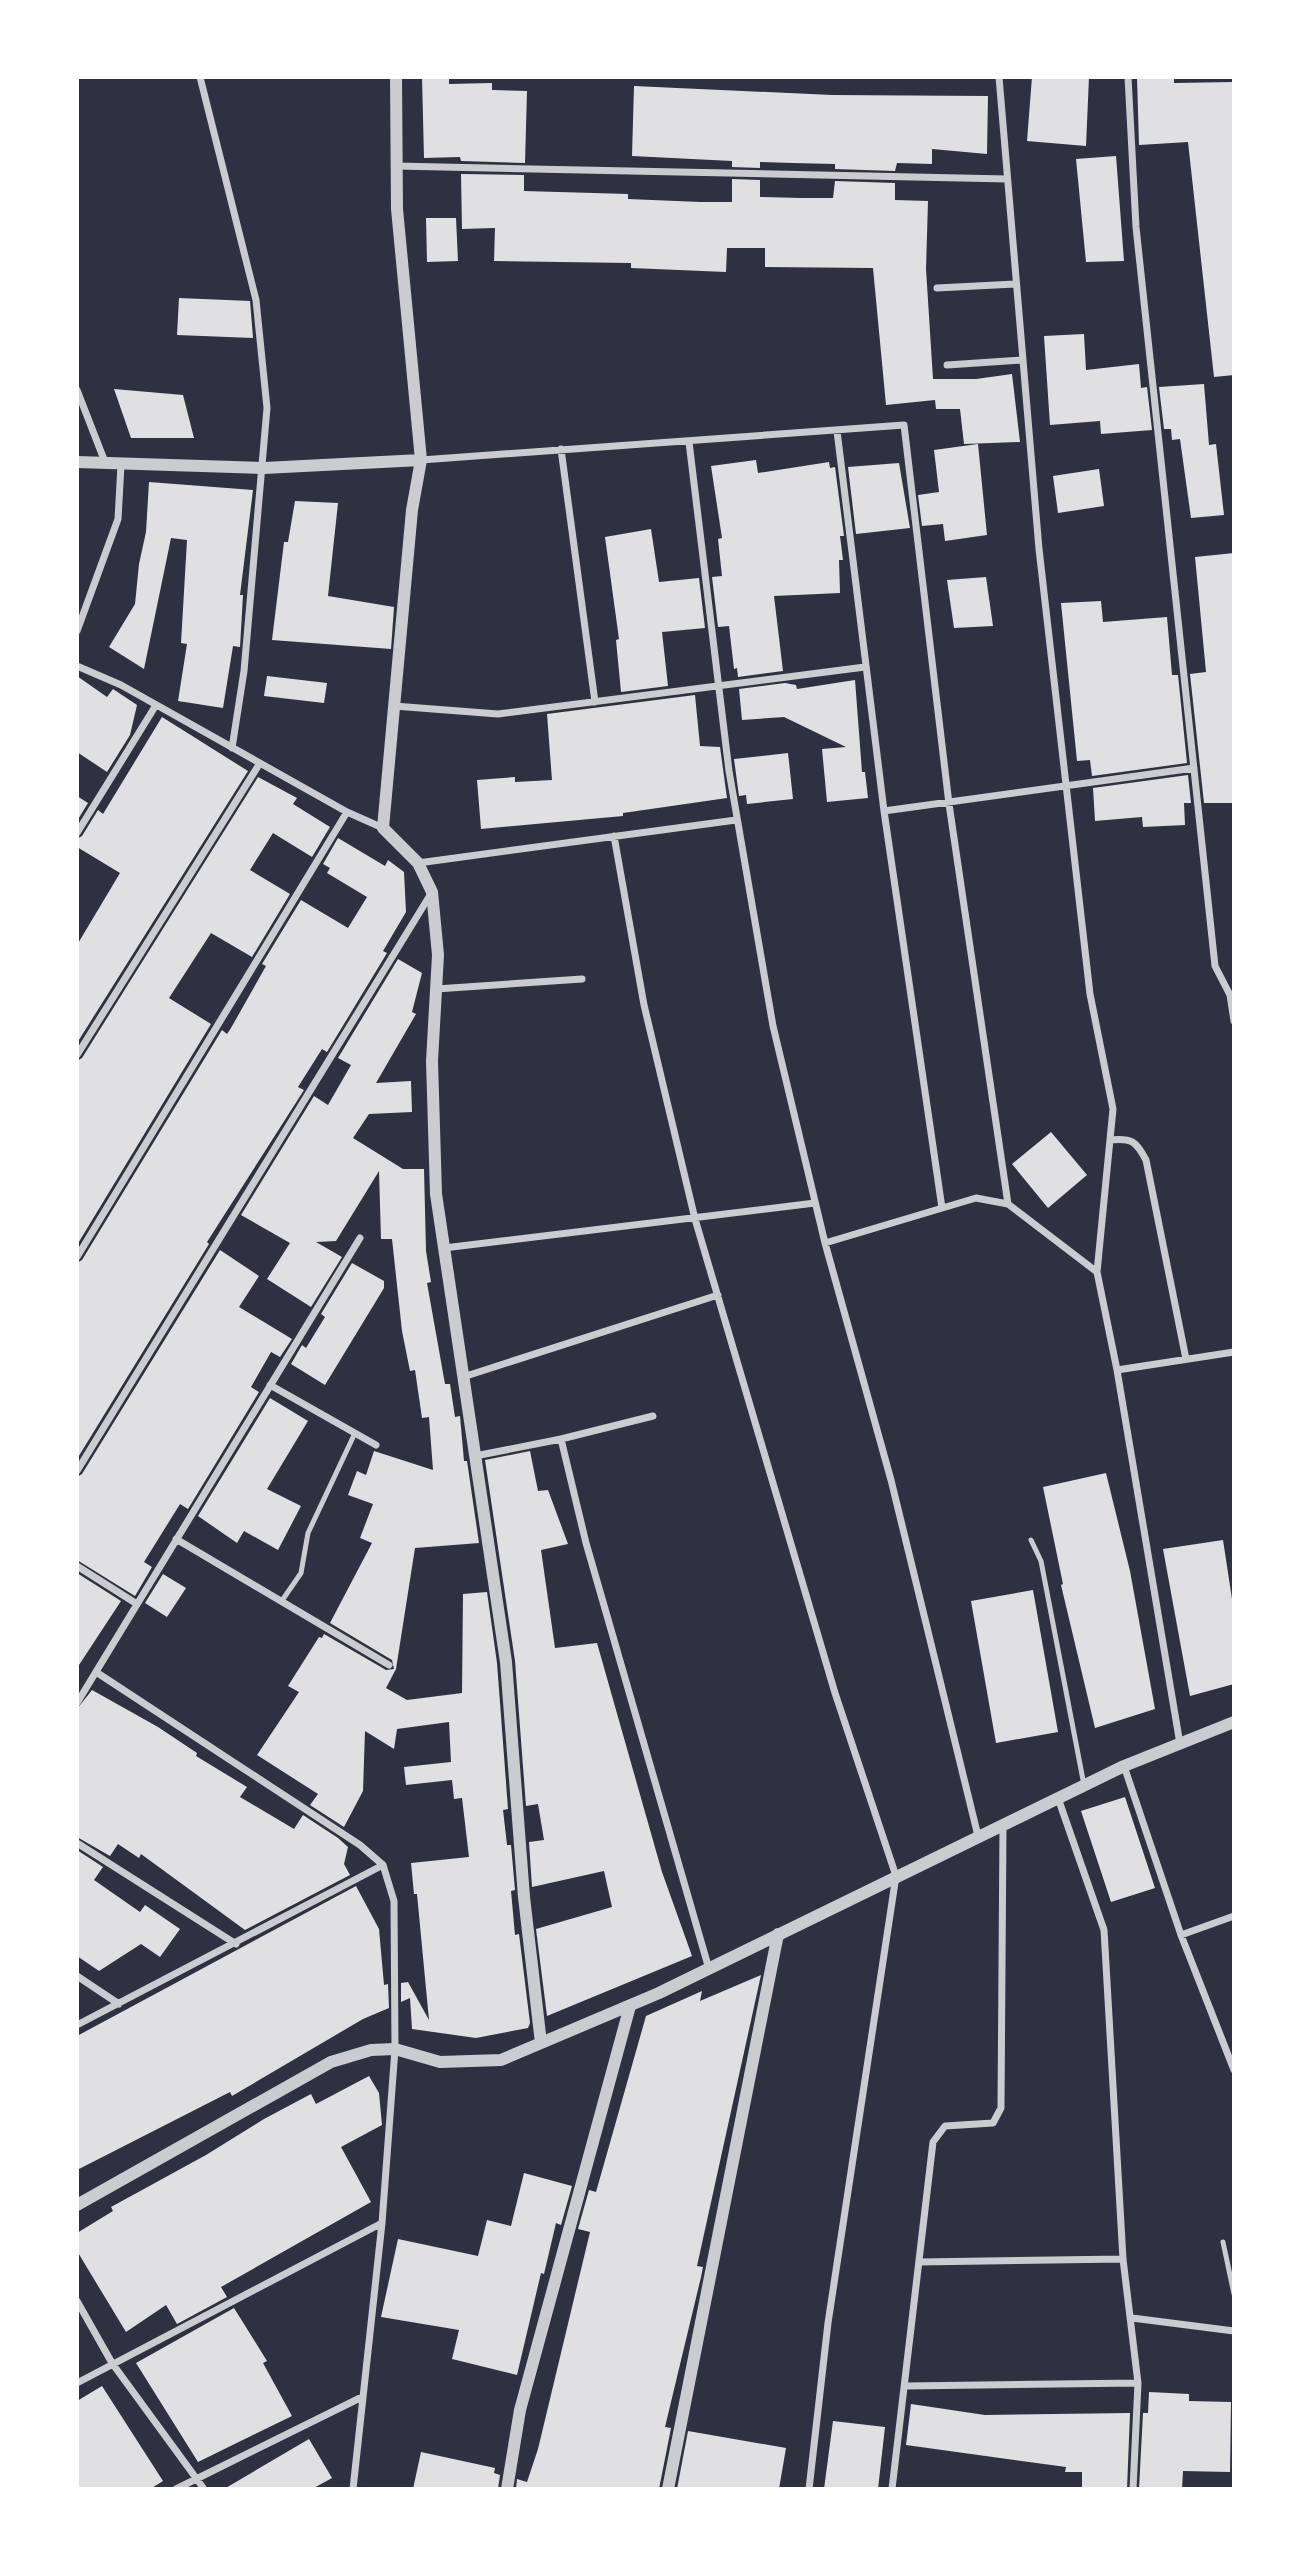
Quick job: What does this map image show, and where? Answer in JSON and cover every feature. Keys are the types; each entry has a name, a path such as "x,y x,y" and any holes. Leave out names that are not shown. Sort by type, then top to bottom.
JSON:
{"street":[{"path":"200,77 256,300 267,408 264,468 244,671 232,748"},
{"path":"383,828 412,510 421,460 395,166 396,77"},
{"path":"999,77 1022,360 1066,787 1090,994 1113,1109 1097,1272 1117,1370 1180,1744"},
{"path":"1128,77 1136,227 1214,966 1230,995 1234,1021"},
{"path":"395,166 1007,179"},
{"path":"937,288 1015,284"},
{"path":"947,365 1022,360"},
{"path":"77,390 105,463"},
{"path":"77,462 264,468 689,442 904,425 949,804 1008,1204"},
{"path":"837,431 884,811 942,1208"},
{"path":"689,442 736,820 773,1026 825,1243 891,1480 978,1836"},
{"path":"561,449 595,702"},
{"path":"77,631 118,519 121,465"},
{"path":"77,666 156,705 347,812 383,828 418,863 432,892 438,955 432,1061 436,1194 506,1662 524,1897 541,2043"},
{"path":"394,706 499,714 865,667"},
{"path":"77,833 156,705"},
{"path":"77,1055 260,764"},
{"path":"884,811 1194,768"},
{"path":"77,1257 347,812"},
{"path":"418,863 736,820"},
{"path":"614,836 644,1005 695,1219 835,1693 896,1876 830,2309 809,2489"},
{"path":"77,1471 432,892"},
{"path":"436,989 582,979"},
{"path":"1110,1140 1131,1139 1146,1160 1186,1359"},
{"path":"825,1243 975,1198 1008,1204 1097,1272"},
{"path":"444,1248 816,1203"},
{"path":"77,1703 360,1238"},
{"path":"463,1377 718,1295"},
{"path":"1117,1370 1234,1352"},
{"path":"270,1385 376,1446"},
{"path":"475,1456 561,1439 653,1416"},
{"path":"561,1439 586,1543 709,1969"},
{"path":"176,1539 389,1665"},
{"path":"77,1566 136,1604"},
{"path":"96,1672 360,1845 383,1865 394,1901 395,2049 382,2223 353,2489"},
{"path":"77,2205 331,2062 371,2050 395,2049 440,2062 501,2060 630,2006 709,1969 1124,1766 1234,1723"},
{"path":"1124,1766 1181,1935 1234,2070"},
{"path":"1058,1798 1104,1930 1123,2259 1138,2383 1133,2489"},
{"path":"892,2489 933,2141 945,2126 993,2123 1001,2108 1003,1825"},
{"path":"77,1843 236,1944"},
{"path":"77,2025 383,1865"},
{"path":"1181,1935 1234,1916"},
{"path":"668,2489 778,1934"},
{"path":"77,1976 119,2004"},
{"path":"507,2489 520,2410 630,2006"},
{"path":"77,2383 382,2223"},
{"path":"919,2262 1123,2259"},
{"path":"77,2301 112,2363 204,2489"},
{"path":"1132,2318 1234,2331"},
{"path":"906,2386 1138,2383"},
{"path":"176,2489 362,2397"}],"lane":[{"path":"281,1602 301,1573 308,1533 355,1433"},
{"path":"1031,1540 1041,1561 1084,1785"},
{"path":"1223,2242 1234,2294"}],"building":[{"path":"422,77 449,77 449,84 492,83 492,90 527,91 525,163 461,161 460,157 424,158"},
{"path":"1032,77 1089,77 1086,146 1027,141"},
{"path":"1137,77 1174,77 1174,83 1234,82 1234,375 1214,377 1188,142 1139,145"},
{"path":"634,86 832,95 988,96 987,154 932,149 932,164 897,163 895,171 835,169 835,164 760,162 760,168 732,167 732,161 632,156"},
{"path":"1116,156 1124,261 1086,262 1076,159"},
{"path":"461,174 524,175 524,191 628,194 628,199 700,202 732,202 732,179 760,180 760,197 833,198 835,181 895,183 895,200 928,201 926,269 933,379 976,379 1012,374 1020,442 964,444 960,409 936,409 935,400 886,405 873,268 765,267 765,248 727,248 726,272 631,268 631,263 494,261 495,228 462,229"},
{"path":"426,218 456,218 458,261 427,262"},
{"path":"179,298 250,301 253,338 177,335"},
{"path":"1084,334 1086,370 1139,364 1141,388 1147,387 1152,430 1101,434 1100,421 1050,425 1044,336"},
{"path":"1204,384 1209,445 1216,444 1224,515 1191,518 1180,439 1172,440 1171,429 1164,429 1159,387"},
{"path":"114,389 183,395 194,438 131,438"},
{"path":"978,444 987,535 945,541 943,524 922,526 918,495 939,492 934,450"},
{"path":"756,460 758,473 829,462 830,468 835,467 844,536 840,536 843,560 839,560 840,593 774,596 783,671 738,677 737,668 734,669 729,626 718,627 712,577 722,576 718,539 722,538 711,466"},
{"path":"899,463 910,528 856,534 848,467"},
{"path":"1099,469 1104,506 1058,513 1053,476"},
{"path":"149,482 253,490 240,595 243,595 240,647 233,646 223,708 178,701 187,644 181,643 187,540 171,538 144,669 109,647 135,604 146,532"},
{"path":"295,501 338,503 328,596 394,607 391,649 272,640 284,542 288,542"},
{"path":"651,529 659,582 699,578 705,628 662,632 668,686 621,692 616,640 619,639 605,537"},
{"path":"1234,553 1234,803 1204,803 1190,674 1206,672 1195,557"},
{"path":"986,577 993,626 954,628 947,580"},
{"path":"1101,601 1103,622 1167,617 1172,675 1178,675 1187,763 1092,776 1090,760 1077,761 1061,603"},
{"path":"77,676 107,697 113,689 137,705 130,735 107,772 77,752"},
{"path":"267,676 327,683 324,703 264,696"},
{"path":"855,680 862,772 865,772 868,798 827,802 822,749 846,747 784,717 742,720 739,689 785,683 796,685 797,689"},
{"path":"695,695 700,746 720,747 727,798 623,813 623,816 481,829 477,780 515,777 515,782 552,780 547,714"},
{"path":"162,717 248,771 77,1043 77,945 120,873 77,847 77,839 82,836 98,810 103,814"},
{"path":"788,753 793,799 747,804 746,795 739,796 734,759"},
{"path":"1188,775 1191,803 1184,803 1185,825 1143,827 1142,817 1095,821 1093,788"},
{"path":"258,777 297,798 293,804 330,827 312,857 273,833 250,870 290,894 252,957 211,933 169,998 211,1024 77,1245 77,1061 82,1058"},
{"path":"77,796 88,803 77,821"},
{"path":"338,838 385,866 388,860 404,872 406,912 383,951 387,953 327,1052 322,1049 298,1087 304,1090 207,1242 209,1244 77,1459 77,1263 82,1260 222,1030 227,1034 231,1028 266,966 262,964 301,900 348,928 367,897 327,873 330,868 323,864"},
{"path":"398,959 422,973 412,1012 416,1014 376,1083 411,1081 412,1112 369,1114 353,1138 403,1169 424,1169 426,1251 431,1282 427,1283 445,1384 450,1384 455,1417 460,1416 464,1461 467,1461 479,1543 415,1548 396,1669 386,1688 407,1700 462,1693 463,1594 487,1592 497,1663 508,1809 503,1810 507,1845 511,1845 515,1935 519,1934 530,2023 528,2028 476,2038 412,2029 410,1998 401,2002 401,1983 408,1982 429,2020 417,1894 414,1894 411,1863 469,1857 462,1798 454,1799 452,1780 406,1785 404,1767 451,1762 449,1722 397,1729 394,1749 365,1731 363,1791 344,1827 310,1805 318,1794 257,1755 299,1692 288,1686 319,1637 322,1638 324,1634 386,1670 394,1669 392,1660 330,1623 372,1543 360,1538 373,1504 348,1495 357,1471 366,1475 374,1451 433,1470 429,1417 422,1418 415,1370 410,1371 402,1331 392,1239 381,1239 379,1171 336,1241 316,1242 342,1257 311,1307 267,1279 290,1243 241,1215 314,1096 328,1105 351,1065 338,1058"},
{"path":"1051,1132 1087,1175 1048,1208 1012,1164"},
{"path":"220,1250 259,1276 239,1307 292,1339 280,1357 271,1352 251,1387 259,1392 188,1509 180,1504 144,1562 152,1567 135,1596 77,1560 77,1477 82,1474"},
{"path":"352,1263 384,1281 384,1288 325,1385 291,1364 302,1345 306,1348 325,1317 321,1314"},
{"path":"270,1398 308,1421 267,1489 301,1506 278,1550 244,1531 237,1543 198,1516"},
{"path":"530,1451 538,1491 548,1490 568,1544 541,1550 555,1648 597,1643 662,1872 692,1956 547,2016 536,1929 612,1907 604,1871 532,1887 529,1842 544,1840 538,1804 526,1806 515,1661 485,1460"},
{"path":"1106,1473 1130,1571 1155,1709 1095,1728 1061,1585 1063,1584 1043,1487"},
{"path":"1223,1540 1234,1612 1234,1684 1190,1696 1163,1549"},
{"path":"77,1573 121,1601 77,1668"},
{"path":"163,1574 186,1588 167,1617 145,1603"},
{"path":"1033,1590 1058,1732 996,1743 971,1601"},
{"path":"92,1690 158,1727 197,1753 196,1756 247,1787 240,1797 294,1829 303,1815 338,1838 348,1847 344,1864 350,1875 245,1930 141,1854 139,1858 118,1844 110,1856 77,1837 77,1709"},
{"path":"1125,1797 1155,1888 1111,1902 1081,1811"},
{"path":"77,1850 103,1867 94,1880 140,1912 145,1905 180,1929 160,1957 141,1944 99,1971 77,1956"},
{"path":"356,1886 379,1929 389,2008 363,2019 232,2096 230,2092 77,2170 77,2036"},
{"path":"761,1975 697,2266 703,2267 701,2277 665,2427 671,2428 659,2489 516,2489 517,2479 527,2482 538,2449 590,2232 578,2229 589,2190 596,2192 646,2016 702,1991 700,2001"},
{"path":"369,2076 379,2093 382,2125 341,2147 371,2202 221,2287 227,2297 177,2324 166,2305 126,2332 77,2251 77,2233 113,2211 111,2207 206,2155 264,2119 311,2094 316,2104"},
{"path":"524,2173 572,2186 561,2225 556,2223 544,2274 541,2273 517,2375 452,2359 459,2330 381,2317 398,2239 478,2256 487,2220 511,2226"},
{"path":"234,2308 267,2361 263,2363 292,2416 198,2462 136,2363"},
{"path":"102,2386 163,2481 150,2489 77,2489 77,2401"},
{"path":"1149,2392 1189,2394 1189,2401 1231,2402 1230,2472 1183,2471 1182,2489 1139,2489 1143,2413 1148,2413"},
{"path":"911,2404 985,2415 1130,2413 1127,2489 1082,2489 1082,2472 1065,2472 1066,2467 906,2445"},
{"path":"833,2421 885,2427 878,2489 824,2489"},
{"path":"688,2431 786,2448 779,2489 677,2489"},
{"path":"309,2439 332,2478 312,2489 224,2489"},
{"path":"421,2452 495,2468 494,2473 500,2475 498,2489 413,2489"}]}
